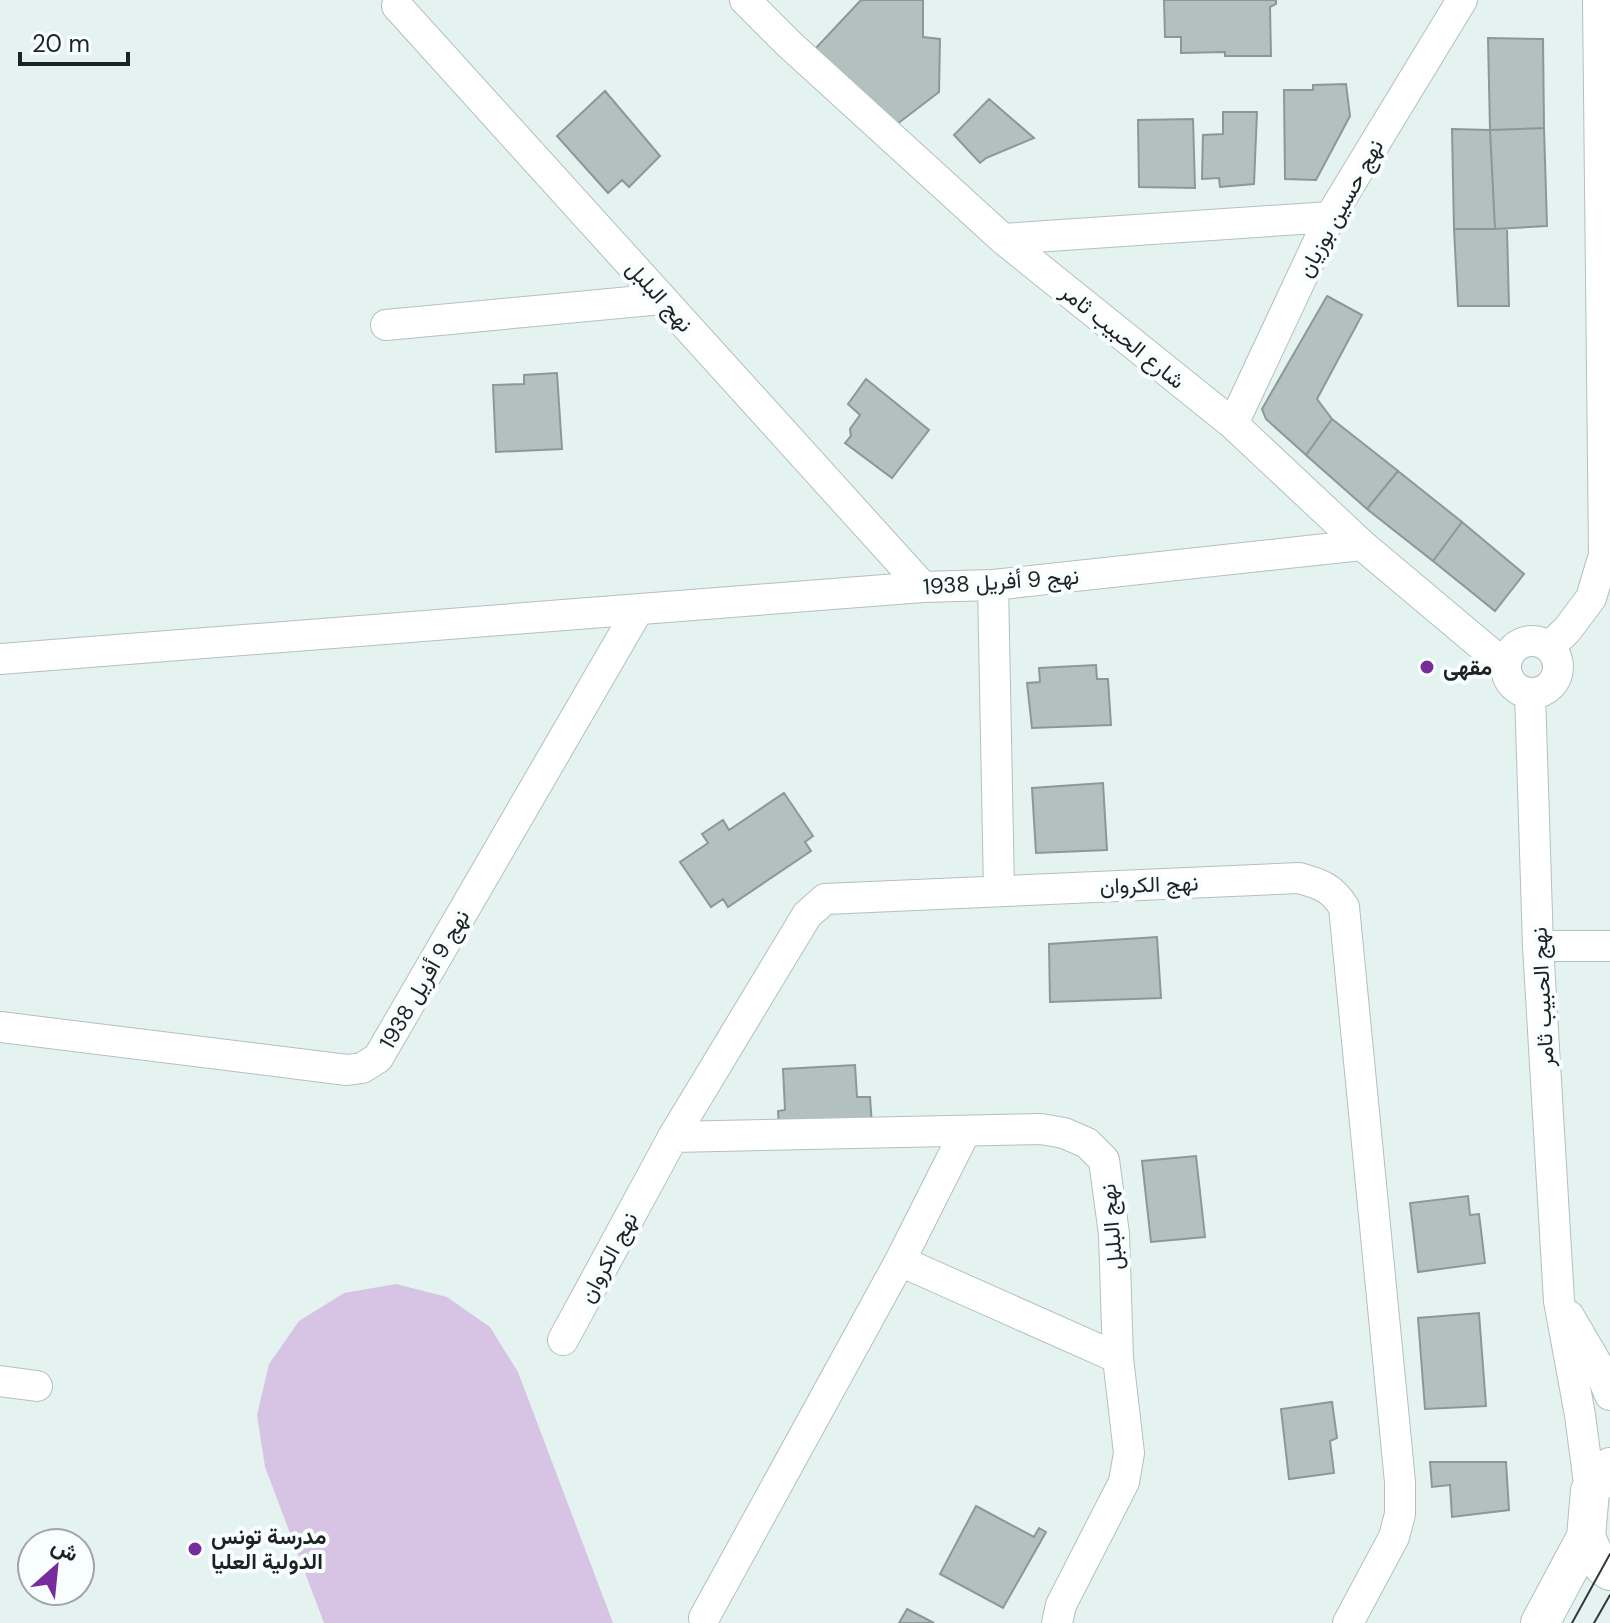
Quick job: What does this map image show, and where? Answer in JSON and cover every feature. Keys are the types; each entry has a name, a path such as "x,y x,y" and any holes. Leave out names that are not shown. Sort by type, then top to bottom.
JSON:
{"street":[{"name":"شارع الحبيب ثامر","path":"745,0 1003,239 1233,424 1362,545 1506,666"},
{"name":"نهج حسين بوزيان","path":"1233,424 1330,217 1462,0"},
{"path":"1549,647 1567,630 1591,598 1604,555 1604,44 1598,0"},
{"name":"نهج البلبل","path":"397,6 923,587"},
{"path":"1003,239 1330,217"},
{"path":"386,325 662,299"},
{"name":"نهج 9 أفريل 1938","path":"0,659 923,587 993,585 1362,545"},
{"path":"993,585 999,891"},
{"name":"نهج 9 أفريل 1938","path":"0,1027 347,1070 362,1068 378,1058 638,610"},
{"path":"1533,641 1549,647 1558,668 1551,685 1542,691 1530,693 1514,687 1507,677 1506,666 1512,650 1521,643 1533,641"},
{"name":"نهج الحبيب ثامر","path":"1530,693 1538,946 1559,1301 1580,1415 1600,1479"},
{"name":"نهج الكروان","path":"563,1340 673,1137 807,915 825,899 1299,878 1319,884 1336,895 1344,907 1400,1482 1400,1514 1394,1537 1348,1623"},
{"path":"1538,946 1610,946"},
{"name":"نهج البلبل","path":"673,1137 1041,1129 1064,1133 1087,1143 1104,1160 1114,1234 1118,1358 1129,1453 1124,1482 1061,1605 1057,1623"},
{"path":"704,1618 900,1261 965,1132"},
{"path":"900,1261 1118,1358"},
{"name":"نهج الحبيب ثامر","path":"1559,1301 1597,1364 1610,1395"},
{"path":"0,1381 37,1386"},
{"path":"1540,1623 1586,1537 1600,1479"},
{"path":"1586,1537 1593,1553 1610,1571"}],"shaded area":[{"path":"396,1284 447,1297 490,1327 518,1372 613,1623 324,1623 265,1467 257,1415 269,1364 299,1321 344,1293"}],"building":[{"path":"861,0 923,0 923,37 940,39 939,92 892,128 815,49"},
{"path":"1164,0 1276,0 1276,4 1270,7 1271,56 1225,56 1225,52 1181,53 1181,37 1165,37"},
{"path":"1488,38 1543,39 1544,128 1490,130"},
{"path":"1346,84 1350,116 1316,180 1285,179 1284,90 1313,90 1313,85"},
{"path":"605,91 660,156 629,187 622,180 608,193 557,136"},
{"path":"989,99 1034,138 980,163 954,135"},
{"path":"1223,112 1257,112 1254,184 1220,187 1219,178 1202,179 1203,135 1223,134"},
{"path":"1193,119 1195,188 1139,187 1138,120"},
{"path":"1544,128 1547,226 1495,229 1490,130"},
{"path":"1452,129 1490,130 1495,229 1454,229"},
{"path":"1454,229 1507,229 1509,306 1458,306"},
{"path":"1327,296 1362,315 1317,399 1332,419 1306,455 1266,419 1262,409"},
{"path":"557,373 562,449 496,452 493,385 524,384 524,375"},
{"path":"866,379 929,430 892,478 845,443 860,415 848,404"},
{"path":"1332,419 1398,471 1367,509 1306,455"},
{"path":"1398,471 1462,522 1433,561 1367,509"},
{"path":"1462,522 1524,574 1495,611 1433,561"},
{"path":"1096,665 1097,679 1108,679 1111,725 1032,728 1027,683 1040,682 1039,668"},
{"path":"1103,783 1107,850 1036,853 1032,788"},
{"path":"784,793 813,836 805,842 811,851 728,907 723,899 711,907 680,862 708,843 702,834 723,820 729,830"},
{"path":"1157,937 1161,998 1050,1002 1049,944"},
{"path":"855,1065 857,1097 870,1097 872,1125 779,1130 778,1111 785,1110 783,1069"},
{"path":"1196,1156 1205,1237 1151,1242 1142,1161"},
{"path":"1468,1196 1470,1215 1479,1214 1485,1263 1418,1272 1410,1203"},
{"path":"1479,1313 1486,1406 1425,1409 1418,1318"},
{"path":"1332,1402 1337,1438 1330,1441 1334,1473 1289,1479 1281,1409"},
{"path":"1430,1462 1506,1462 1509,1510 1452,1517 1450,1485 1432,1487"},
{"path":"976,1506 1034,1537 1039,1528 1046,1532 1003,1608 940,1574"},
{"path":"907,1609 934,1623 899,1623"}],"tram line":[{"path":"1572,1623 1610,1554"},
{"path":"1594,1623 1610,1595"}],"place":[{"name":"مقهى","path":"1427,667"},
{"name":"مدرسة تونس الدولية العليا","path":"195,1549"}]}
